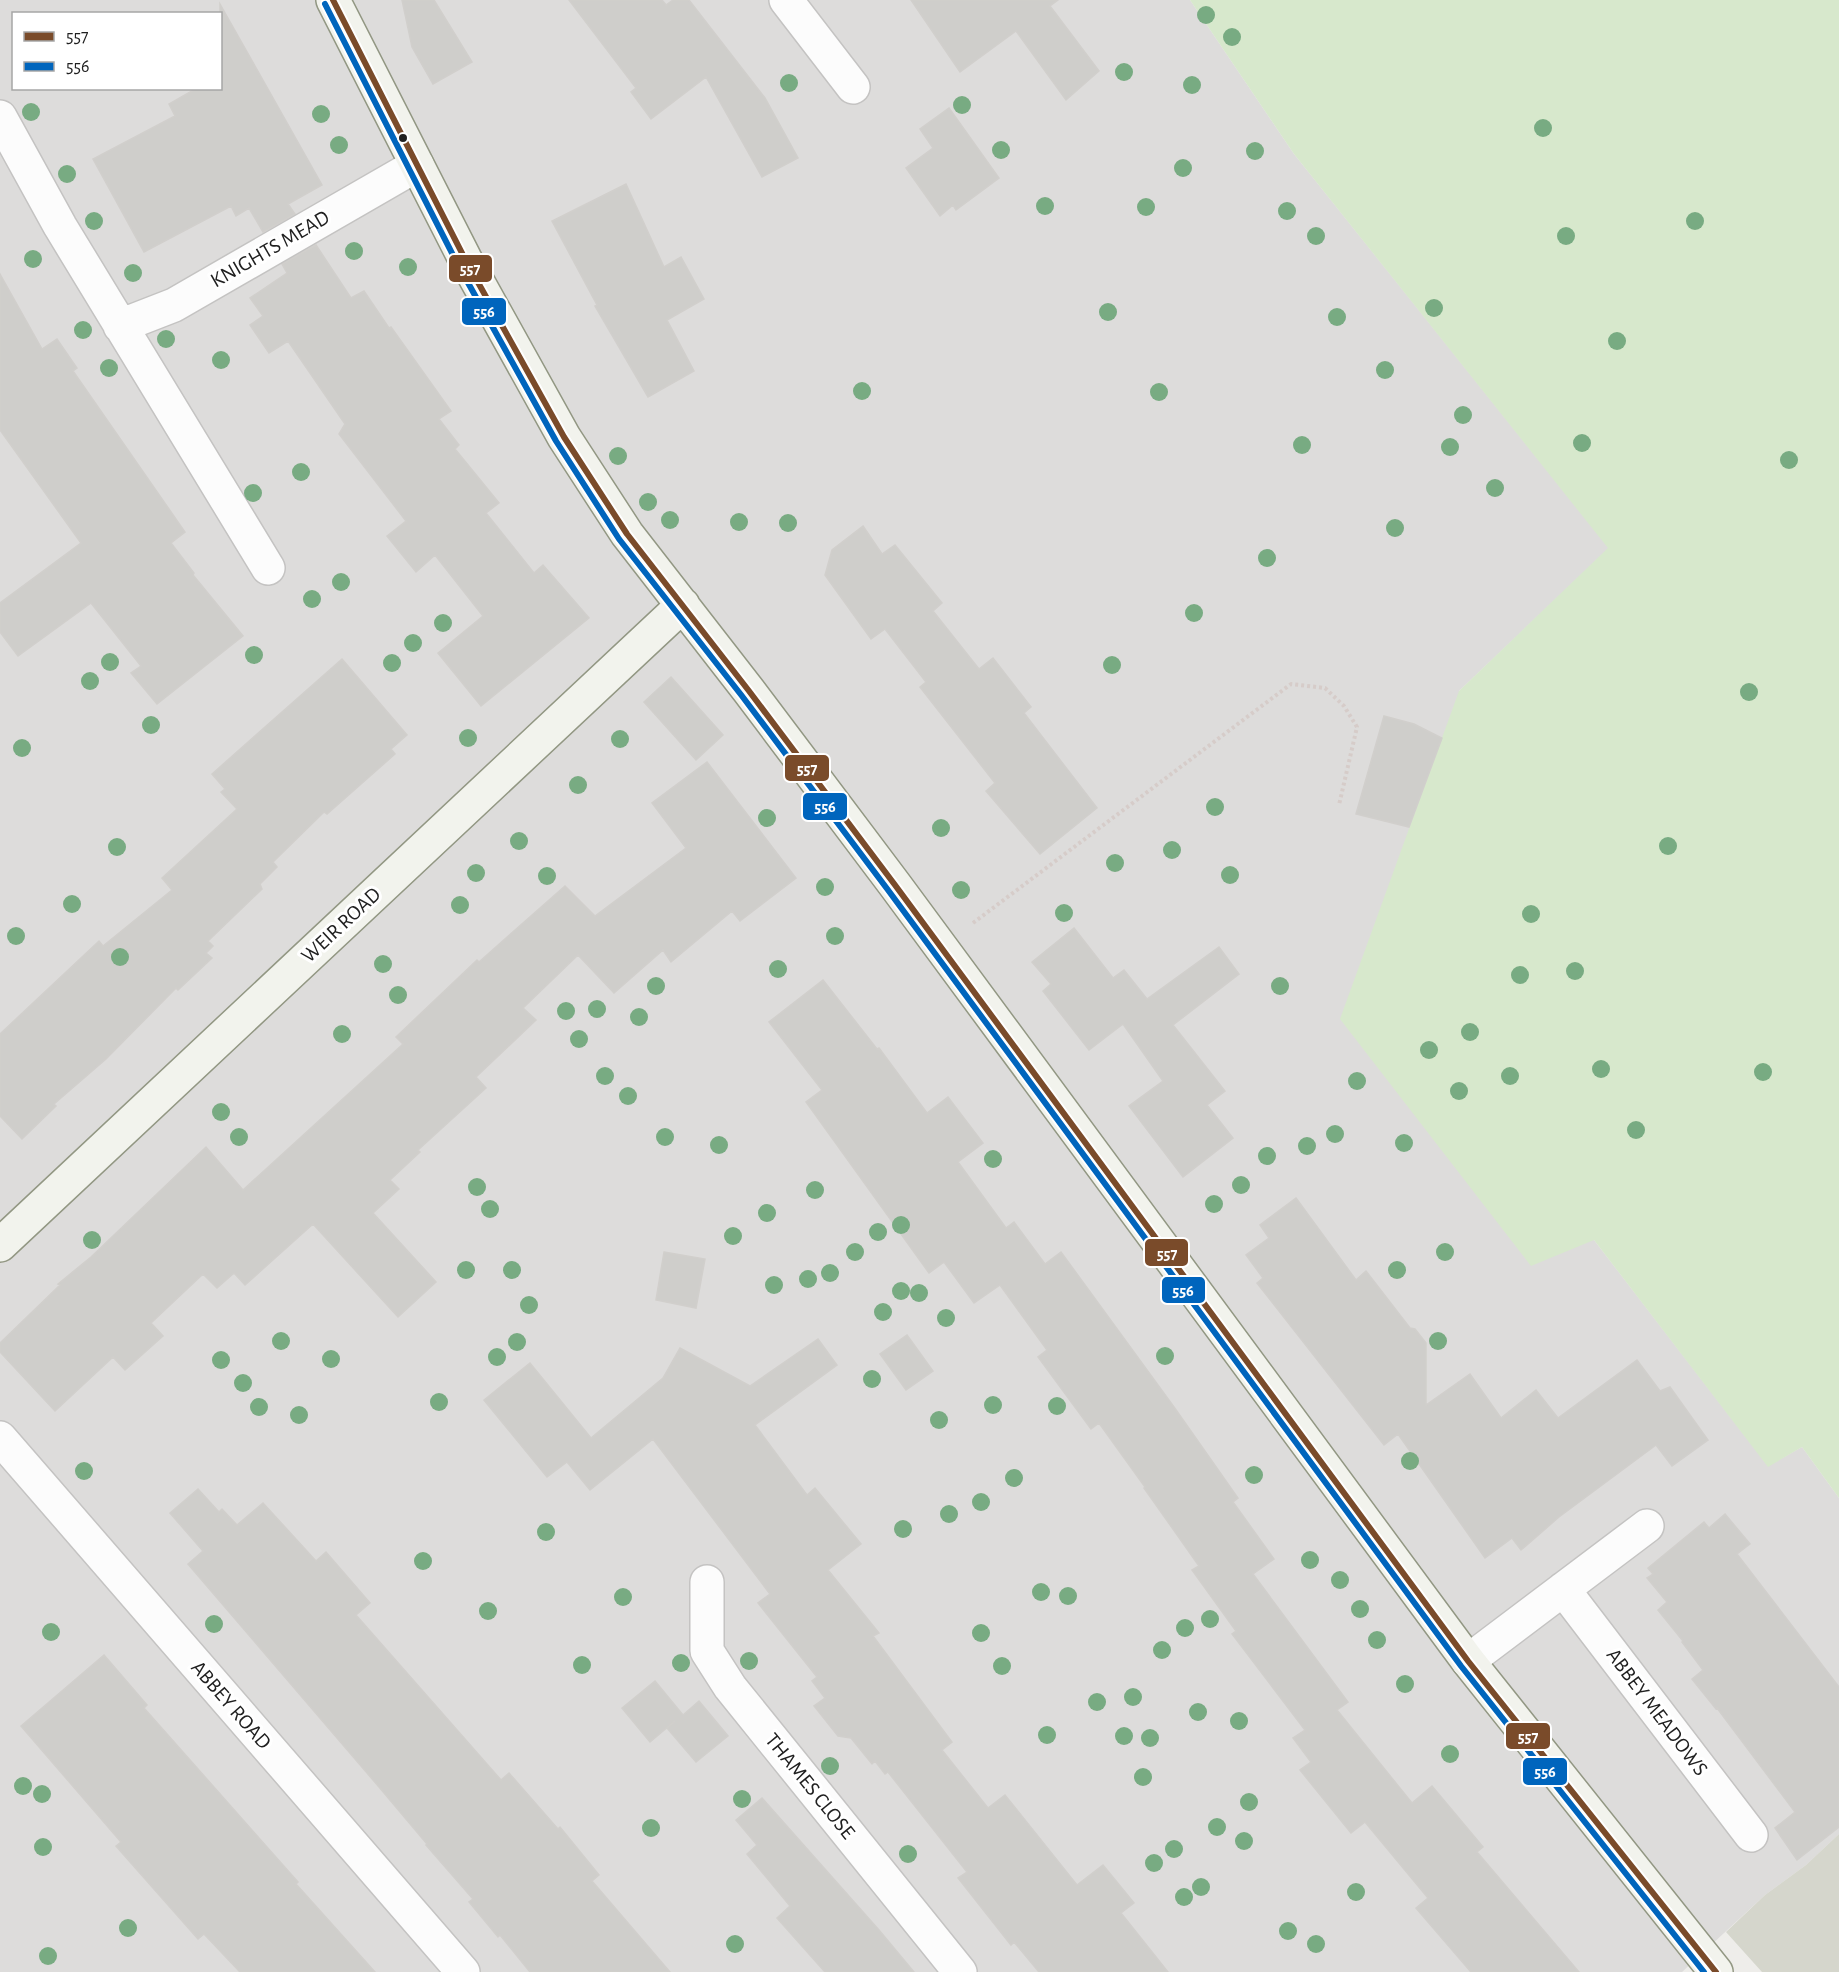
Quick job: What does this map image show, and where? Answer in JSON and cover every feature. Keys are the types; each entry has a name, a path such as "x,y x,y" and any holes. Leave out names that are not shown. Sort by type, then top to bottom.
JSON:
{"main road":[{"path":"333,0 465,259 564,437 627,534 941,946 1468,1661 1716,1972"},
{"name":"WEIR ROAD","path":"0,1245 683,605"}],"street":[{"path":"786,0 853,87"},
{"path":"0,117 60,226 268,568"},
{"name":"KNIGHTS MEAD","path":"120,326 174,305 417,165"},
{"name":"ABBEY ROAD","path":"0,1438 463,1972"},
{"path":"1468,1661 1647,1526"},
{"name":"THAMES CLOSE","path":"707,1582 707,1651 730,1687 960,1972"},
{"name":"ABBEY MEADOWS","path":"1563,1589 1751,1835"}],"path":[{"path":"941,946 1291,684 1325,688 1344,706 1357,727 1339,805"}],"shaded area":[{"path":"0,0 1190,0 1294,154 1609,548 1459,691 1594,1240 1768,1466 1802,1447 1839,1498 1839,1834 1806,1865 1765,1895 1682,1972 0,1972"},
{"path":"1839,1834 1839,1972 1762,1972 1726,1932 1765,1895 1806,1865"}],"green space":[{"path":"1190,0 1839,0 1839,1498 1802,1447 1768,1467 1594,1240 1531,1266 1340,1019 1459,691 1608,548 1294,154"}],"building":[{"path":"402,0 434,0 472,62 433,84 412,47"},
{"path":"569,0 662,0 666,5 673,0 689,0 765,98 798,158 762,177 706,77 651,119 631,92 636,88"},
{"path":"911,0 1058,0 1050,6 1099,71 1066,100 1016,31 960,72"},
{"path":"220,4 322,185 288,204 295,214 263,232 249,208 236,216 231,206 144,252 93,159 175,116 169,104 194,90 222,90 222,12 220,12"},
{"path":"949,108 999,178 956,210 953,205 940,216 906,168 933,148 920,129"},
{"path":"626,184 664,267 681,257 704,299 667,320 694,371 648,397 595,306 597,305 552,221"},
{"path":"316,245 351,298 364,291 451,411 439,419 459,445 455,449 499,503 486,513 534,573 543,565 589,618 481,706 438,653 483,616 435,555 416,572 387,536 406,521 339,434 345,424 288,341 269,353 250,325 263,316 250,298 287,273 282,264"},
{"path":"0,274 42,349 57,339 77,368 73,371 185,532 171,543 194,573 193,575 243,636 157,704 131,673 141,666 91,603 18,656 0,632 0,603 81,543 0,430"},
{"path":"863,526 882,554 895,545 942,603 933,611 979,669 993,658 1031,707 1024,713 1097,808 1040,854 986,791 995,783 920,687 926,682 885,629 871,639 825,575 832,550"},
{"path":"342,659 407,735 391,749 395,754 327,814 324,812 273,862 277,867 260,884 262,889 208,941 213,946 206,953 212,958 178,990 176,988 106,1059 54,1104 56,1106 22,1139 0,1116 0,1034 99,941 103,946 172,890 162,878 237,809 221,792 225,789 212,774"},
{"path":"671,677 723,735 696,760 644,702"},
{"path":"1384,716 1414,724 1442,738 1409,827 1356,814"},
{"path":"707,762 796,878 740,921 732,911 671,962 663,950 614,993 578,955 523,1008 536,1020 476,1077 486,1088 418,1150 420,1152 390,1180 399,1189 373,1213 436,1282 398,1317 313,1224 245,1285 234,1273 217,1288 203,1274 151,1323 163,1336 125,1370 113,1357 55,1411 0,1352 0,1343 60,1285 58,1284 91,1257 206,1147 243,1190 403,1044 396,1037 477,960 479,962 565,886 595,916 686,848 652,803"},
{"path":"1074,928 1113,978 1124,970 1147,999 1219,947 1239,974 1173,1025 1225,1091 1207,1105 1233,1138 1183,1177 1129,1106 1163,1081 1123,1024 1089,1050 1043,991 1051,984 1032,962"},
{"path":"823,980 877,1049 879,1048 927,1113 948,1097 983,1143 958,1162 1006,1228 1014,1222 1045,1264 1061,1252 1174,1407 1238,1498 1233,1502 1274,1559 1253,1574 1348,1702 1337,1710 1412,1803 1432,1786 1483,1847 1477,1852 1579,1972 1471,1972 1416,1908 1428,1898 1365,1822 1351,1833 1300,1770 1311,1762 1293,1738 1305,1730 1232,1634 1236,1631 1192,1570 1199,1566 1145,1487 1099,1423 1091,1429 1038,1357 1047,1350 1000,1285 974,1303 944,1262 929,1273 806,1102 822,1090 769,1022"},
{"path":"1296,1198 1356,1280 1366,1271 1410,1328 1415,1329 1426,1343 1426,1405 1470,1374 1501,1418 1536,1390 1558,1418 1637,1360 1660,1391 1670,1387 1708,1440 1672,1466 1656,1445 1559,1517 1521,1550 1512,1538 1485,1558 1398,1434 1384,1445 1257,1283 1263,1278 1246,1255 1269,1238 1260,1225"},
{"path":"664,1252 705,1259 696,1308 656,1300"},
{"path":"907,1335 933,1371 906,1390 880,1354"},
{"path":"818,1339 837,1365 755,1425 807,1495 815,1488 861,1544 828,1570 879,1633 873,1636 952,1742 942,1750 988,1808 1005,1795 1077,1885 1103,1865 1134,1903 1121,1913 1168,1972 1039,1972 1014,1942 1011,1945 958,1878 967,1872 888,1772 885,1774 875,1761 872,1764 851,1738 838,1736 814,1706 825,1698 812,1681 817,1677 758,1603 770,1594 653,1439 590,1490 567,1462 547,1477 484,1400 530,1363 591,1438 663,1378 680,1348 750,1386"},
{"path":"198,1489 219,1512 222,1509 237,1525 263,1503 316,1561 326,1552 370,1603 356,1615 501,1780 509,1773 558,1829 560,1827 599,1875 592,1881 670,1972 530,1972 469,1902 473,1899 427,1844 188,1564 203,1551 170,1513"},
{"path":"1725,1514 1750,1544 1737,1554 1839,1687 1839,1827 1797,1860 1775,1828 1795,1812 1717,1708 1692,1679 1703,1670 1658,1610 1667,1602 1647,1578 1653,1574 1648,1568 1704,1522 1709,1528"},
{"path":"104,1655 147,1705 144,1708 375,1972 240,1972 204,1934 198,1939 116,1846 121,1842 21,1726"},
{"path":"655,1681 683,1715 699,1701 728,1736 696,1762 667,1728 675,1721 650,1742 622,1708"},
{"path":"762,1798 914,1972 825,1972 777,1918 790,1906 747,1854 757,1845 736,1820"}],"transit line":[{"name":"557","path":"333,0 465,259 564,437 627,534 895,885 1468,1661 1716,1972"},
{"name":"556","path":"325,4 457,263 556,441 619,539 742,696 888,890 1461,1666 1704,1972"}]}
